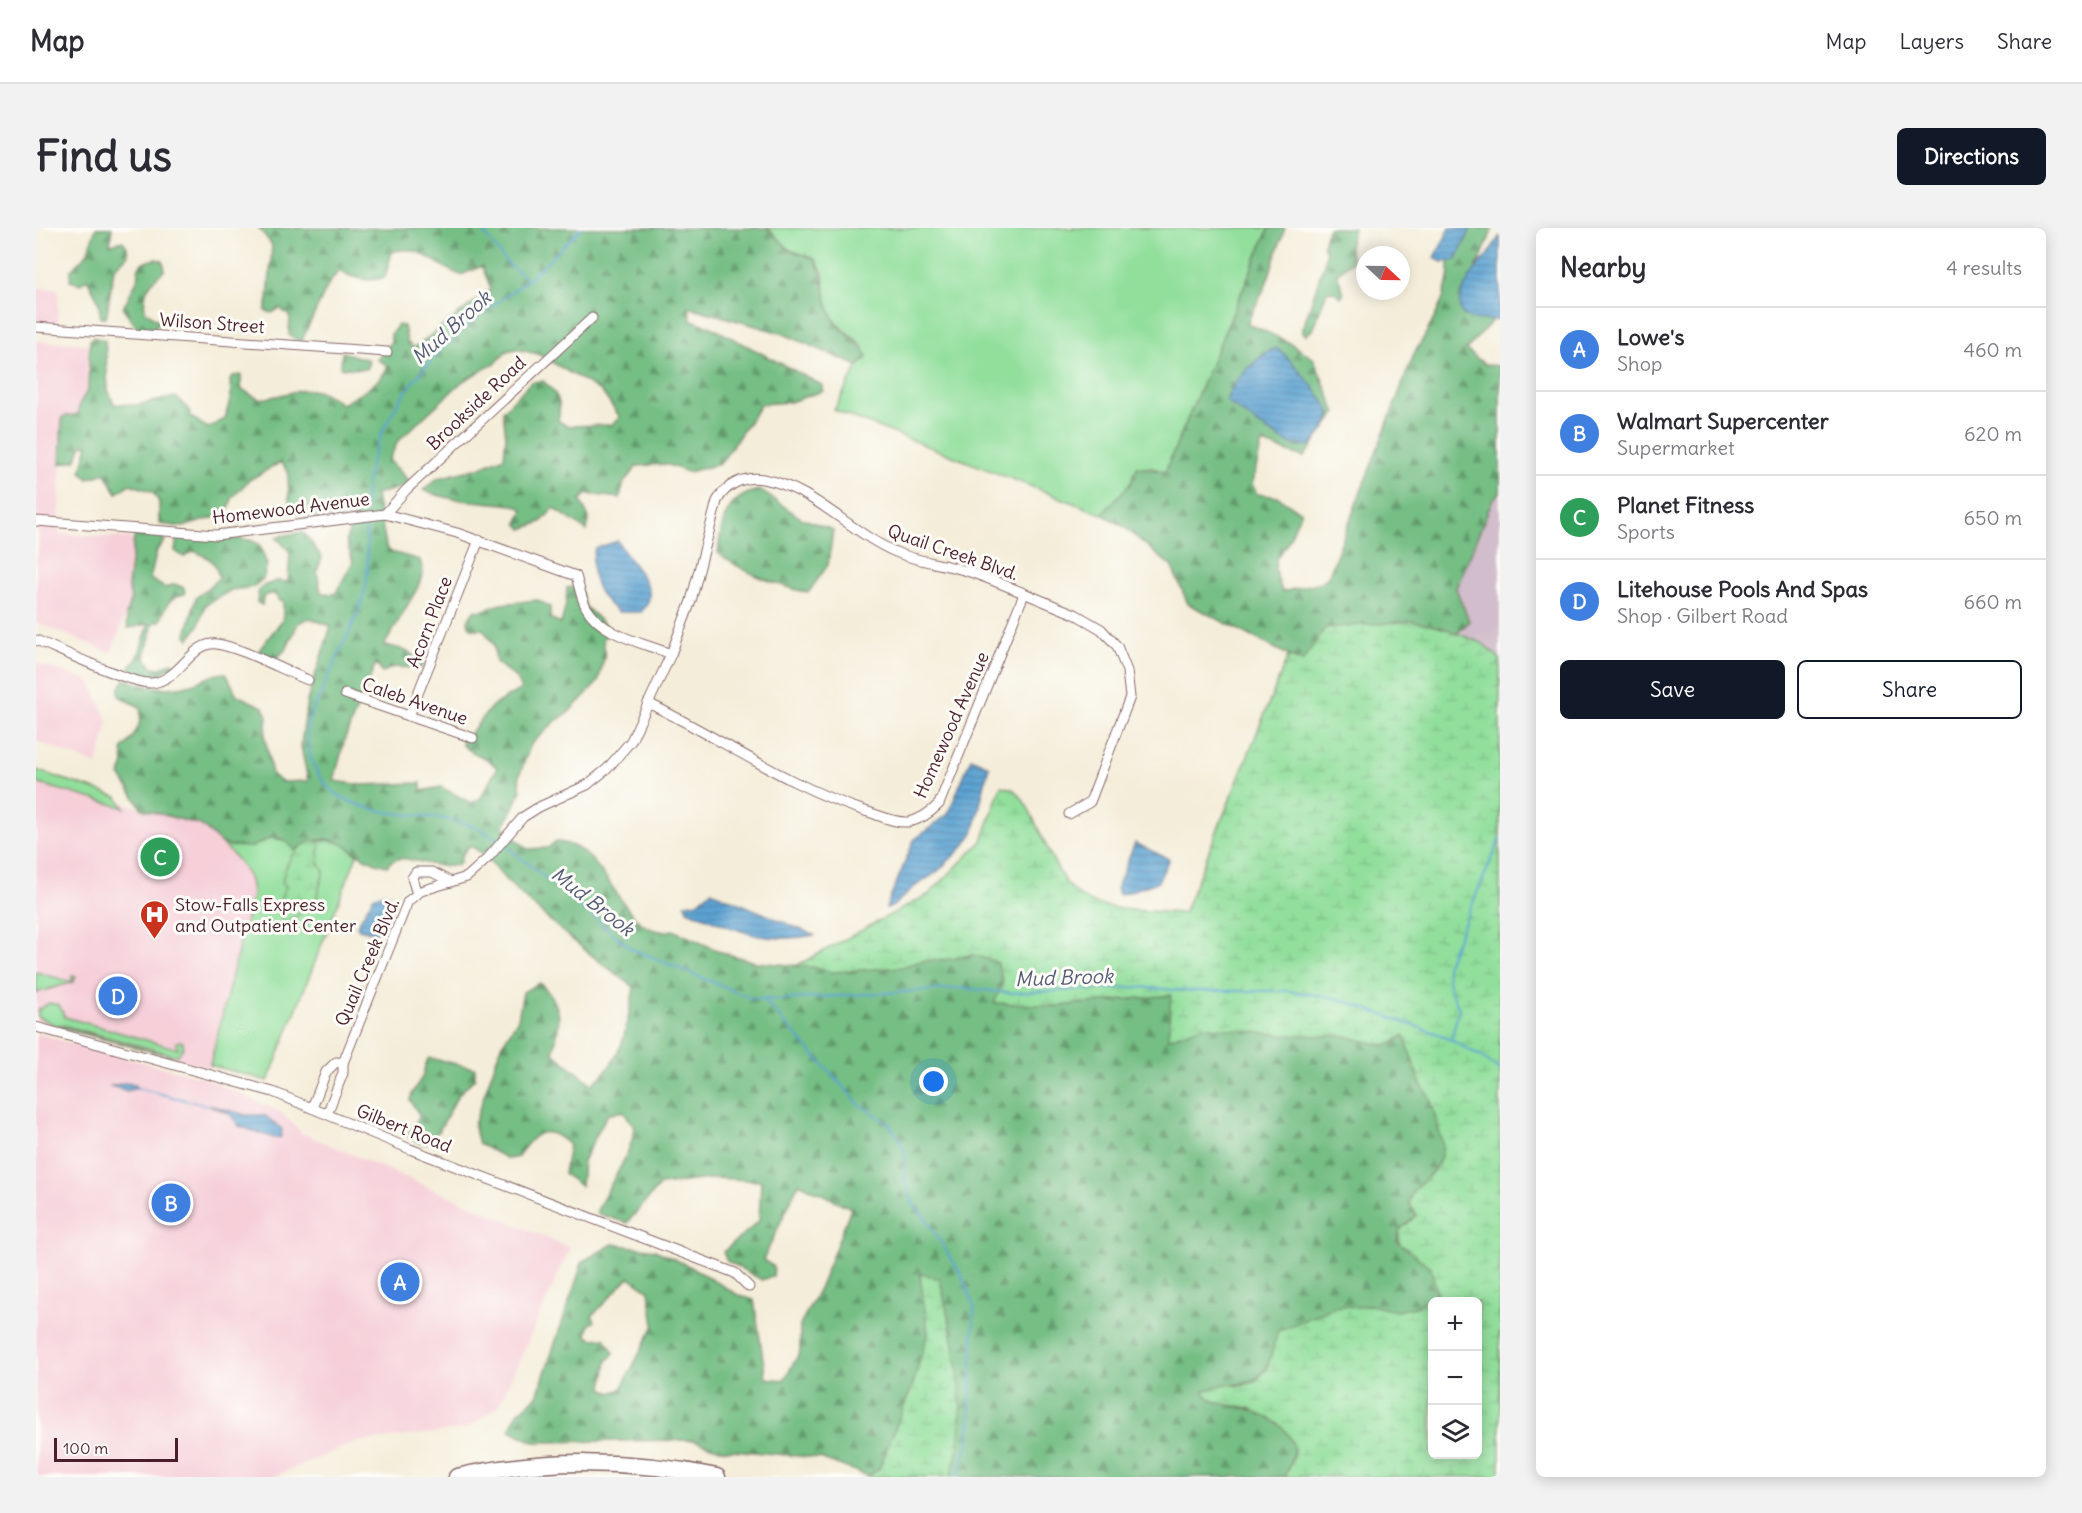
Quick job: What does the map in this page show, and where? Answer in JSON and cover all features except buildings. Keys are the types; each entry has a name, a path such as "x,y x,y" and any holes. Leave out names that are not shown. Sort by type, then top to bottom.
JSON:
{"highway":[{"path":"457,1477 481,1471 545,1465 604,1464 653,1467 717,1477"}],"street":[{"name":"Brookside Road","path":"382,514 592,318"},
{"name":"Wilson Street","path":"36,327 387,352"},
{"name":"Quail Creek Blvd.","path":"327,1114 343,1073 343,1063 408,900 417,894 467,877 483,864 523,817 587,785 607,769 631,741 671,654 691,601 717,501 727,487 743,480 762,479 775,482 816,502 870,540 900,554 972,572 1075,614 1101,629 1117,646 1127,671 1130,697 1090,802 1069,814"},
{"name":"Homewood Avenue","path":"36,521 216,535 382,514 479,540 576,576 586,607 597,621 609,629 671,654"},
{"name":"Acorn Place","path":"409,716 479,540"},
{"name":"Homewood Avenue","path":"648,703 703,730 772,773 807,790 885,818 910,822 931,812 939,804 1024,594"},
{"path":"36,640 121,675 147,683 169,676 200,648 211,644 234,650 308,680"},
{"name":"Caleb Avenue","path":"345,694 473,738"},
{"path":"417,894 412,874 416,872 432,872 451,882"},
{"name":"Gilbert Road","path":"36,1028 243,1083 312,1108 425,1155 735,1273 749,1287"},
{"path":"312,1108 328,1068 336,1062 343,1063"}],"shaded area":[{"path":"36,288 58,289 58,323 36,322"},
{"path":"36,341 88,344 86,424 61,424 59,534 130,538 148,558 111,653 36,622 36,557 39,546 36,511"},
{"path":"1500,493 1500,659 1482,643 1458,633 1469,620 1456,588 1493,499"},
{"path":"36,663 90,681 108,721 97,765 36,741"},
{"path":"36,770 142,809 202,825 245,868 252,881 252,895 209,1068 36,1020"},
{"path":"36,1033 205,1078 280,1112 302,1133 570,1248 498,1407 467,1429 356,1442 273,1477 36,1477"}],"green space":[{"path":"96,228 112,228 110,244 123,241 128,255 114,269 106,318 101,318 98,300 87,279 80,284 70,281 71,270 87,254"},
{"path":"259,228 767,228 790,250 815,259 836,324 864,351 867,357 858,366 784,334 689,307 691,320 709,326 822,385 823,391 790,402 761,404 720,464 688,472 666,464 637,466 624,482 620,498 587,494 580,500 589,518 587,531 554,508 541,522 522,529 517,523 523,511 519,506 447,498 423,490 438,478 479,468 504,457 506,436 503,411 531,382 543,381 552,390 559,403 558,421 568,426 612,425 620,417 601,391 538,354 516,349 507,351 497,362 463,381 398,441 389,460 409,481 404,487 376,494 378,507 386,547 391,552 420,560 423,572 418,587 384,646 405,651 423,663 422,668 392,667 382,673 376,663 345,738 334,781 362,785 421,783 421,791 441,787 471,803 480,799 497,768 489,760 470,751 462,744 492,706 521,689 516,678 496,662 494,645 483,629 473,629 469,626 468,620 475,610 481,611 501,604 538,600 550,607 550,618 561,624 567,588 579,586 586,607 609,629 603,640 605,654 598,682 568,713 531,744 519,776 521,791 503,827 527,849 548,848 555,842 574,846 590,858 640,922 655,930 673,930 721,952 755,962 813,967 832,972 901,967 921,961 952,959 973,954 998,963 1003,983 995,1003 1058,1006 1172,995 1168,1039 1202,1026 1345,1036 1382,1045 1391,1044 1404,1035 1420,1082 1431,1100 1443,1146 1440,1160 1426,1179 1417,1215 1399,1231 1397,1241 1431,1268 1437,1292 1416,1307 1396,1311 1370,1305 1338,1306 1279,1331 1269,1363 1258,1377 1250,1382 1226,1384 1237,1407 1255,1411 1275,1421 1289,1436 1293,1444 1293,1454 1286,1477 950,1477 960,1429 959,1378 940,1279 920,1275 928,1333 913,1384 879,1469 868,1476 820,1458 720,1449 694,1440 534,1442 509,1430 518,1413 537,1396 583,1261 613,1244 655,1250 691,1267 738,1295 754,1300 766,1378 784,1380 800,1352 800,1325 822,1282 851,1208 799,1183 763,1260 774,1267 773,1276 762,1280 727,1261 723,1252 759,1221 761,1181 717,1178 660,1185 627,1223 596,1213 629,1150 632,1139 635,1127 623,1111 607,1115 583,1161 581,1186 564,1174 569,1145 553,1134 540,1133 529,1142 518,1157 508,1159 479,1144 474,1125 501,1046 518,1019 523,992 540,983 554,1000 559,1023 553,1053 592,1084 612,1064 618,1052 626,1028 634,987 554,924 509,883 481,852 469,846 461,856 460,863 450,866 400,858 393,860 387,866 373,862 334,840 323,839 311,842 295,850 283,839 270,838 252,847 228,846 201,825 142,809 120,775 124,763 122,750 137,730 141,713 140,707 119,696 119,689 125,679 151,687 168,688 186,686 213,675 226,673 237,695 263,707 267,715 265,737 272,775 282,782 308,781 301,746 307,701 331,626 309,618 298,623 287,648 275,660 259,650 283,619 283,601 279,601 275,594 268,594 263,597 262,605 257,602 259,590 276,581 288,582 290,552 276,537 302,532 322,557 317,572 321,593 335,594 353,562 346,540 354,518 314,518 298,514 289,501 288,472 281,462 249,480 232,498 230,506 222,515 183,527 159,524 159,502 153,492 130,484 117,493 105,473 88,479 81,471 88,445 82,445 76,460 60,464 62,417 78,414 79,405 88,389 90,340 93,337 105,340 108,390 114,404 137,405 176,397 189,410 190,416 208,428 225,419 231,396 230,380 233,376 241,375 241,389 259,399 310,390 329,396 342,404 380,379 388,366 377,359 391,342 391,334 398,325 404,326 407,342 414,348 491,289 482,266 461,275 412,250 392,252 385,277 373,280 362,279 339,271 329,283 301,342 289,335 290,317 280,308 272,313 265,311 268,300 272,245","holes":["629,1277 649,1291 654,1325 621,1389 611,1393 603,1388 607,1361 614,1353 605,1338 593,1339 587,1336 589,1325 595,1321 592,1316"]},
{"path":"767,228 1269,228 1165,472 1149,467 1134,472 1131,483 1102,514 834,410 858,366 867,357 862,345 834,321 826,300 823,273 815,259 790,250"},
{"path":"1269,228 1285,228 1266,285 1247,323 1290,343 1314,359 1336,413 1304,457 1262,443 1252,484 1257,494 1278,497 1301,512 1288,542 1276,559 1275,570 1282,592 1321,582 1328,577 1414,354 1433,322 1443,298 1449,274 1449,262 1456,260 1470,228 1493,228 1476,266 1478,319 1493,320 1466,350 1486,365 1500,366 1500,493 1493,499 1456,588 1469,621 1458,633 1440,627 1348,627 1302,662 1188,604 1172,567 1123,526 1102,514 1131,483 1137,467 1165,472"},
{"path":"1328,228 1354,228 1349,247 1352,261 1337,274 1344,293 1341,297 1333,291 1327,292 1312,330 1306,335 1302,331 1325,260 1326,252 1323,245"},
{"path":"156,259 163,261 165,270 148,288 144,304 145,311 158,320 158,324 146,333 140,332 123,308 139,276 138,269 142,263"},
{"path":"342,352 369,360 367,369 341,368"},
{"path":"760,490 801,518 833,530 828,565 808,593 761,578 718,553 723,521 727,512 739,498"},
{"path":"139,533 160,535 165,541 157,550 150,579 165,588 175,584 184,588 185,594 174,597 166,607 160,621 153,623 145,657 152,667 161,668 173,662 174,665 153,680 129,669 137,659 149,624 128,628 126,614 131,598 128,587 134,538"},
{"path":"183,534 250,540 259,544 267,564 263,579 253,587 231,590 205,605 198,627 189,639 186,635 196,598 219,578 214,564 208,558 194,551 184,557 175,551 177,538"},
{"path":"1413,621 1446,629 1482,643 1500,659 1500,1477 1286,1477 1294,1451 1287,1432 1273,1420 1251,1409 1212,1400 1203,1391 1226,1384 1240,1386 1254,1382 1267,1369 1278,1331 1338,1306 1370,1305 1396,1311 1416,1307 1428,1299 1428,1459 1482,1459 1482,1297 1431,1297 1437,1293 1431,1268 1399,1243 1399,1231 1417,1215 1409,1203 1413,1191 1431,1174 1440,1160 1443,1146 1431,1100 1420,1082 1404,1035 1391,1044 1382,1045 1345,1036 1282,1035 1202,1026 1168,1039 1171,995 1058,1006 994,1003 1003,983 998,963 972,954 952,959 921,961 901,967 832,972 813,967 796,966 929,894 982,841 1001,786 1014,790 1022,798 1058,870 1076,893 1086,900 1113,908 1184,913 1288,656 1302,662 1325,628"},
{"path":"36,770 117,797 125,808 36,783"},
{"path":"270,838 300,842 335,841 351,849 357,855 268,1081 210,1065 252,895 246,872 220,842 228,846"},
{"path":"315,840 320,845 318,861 324,871 315,903 295,917 282,921 279,908 286,886 282,883 288,862 302,846"},
{"path":"36,972 71,982 72,976 76,977 73,982 36,993"},
{"path":"49,1003 59,1005 65,1017 178,1049 176,1043 183,1042 183,1048 177,1056 59,1024 57,1026 38,1017 38,1010"},
{"path":"60,1026 172,1057 60,1028"},
{"path":"429,1058 475,1068 475,1078 458,1095 440,1129 427,1144 416,1142 408,1136 420,1116 410,1100 411,1096"},
{"path":"920,1274 940,1279 951,1328 961,1404 957,1453 950,1477 870,1477 868,1476 879,1469 913,1384 928,1333"}],"water":[{"path":"1450,228 1470,228 1470,231 1456,260 1442,262 1435,257"},
{"path":"1500,236 1500,320 1468,318 1462,313 1460,306 1464,288"},
{"path":"1276,348 1307,380 1330,414 1320,436 1310,446 1290,444 1227,402 1238,379 1262,356"},
{"path":"618,541 647,585 648,603 641,612 618,612 604,599 593,576 595,548"},
{"path":"971,758 989,766 974,831 964,846 936,873 914,887 892,907 886,908 914,840 948,814"},
{"path":"1135,843 1169,859 1158,882 1119,895 1117,887"},
{"path":"711,891 814,935 796,938 764,937 734,929 687,910 685,904 698,902"},
{"path":"383,893 389,894 376,933 359,929 357,926 373,897"},
{"path":"124,1083 134,1084 137,1088 127,1091 111,1086"},
{"path":"209,1105 246,1115 264,1115 282,1129 281,1137 274,1138 239,1126 230,1114"}],"waterway":[{"path":"478,228 506,262 527,279"},
{"name":"Mud Brook","path":"365,512 372,459 381,434 408,389 443,348 463,329 532,276 581,228"},
{"name":"Mud Brook","path":"365,518 368,570 366,586 351,628 309,721 308,746 314,767 326,785 334,792 362,806 461,822 480,829 498,840"},
{"path":"1451,1040 1459,1009 1449,986 1446,966 1500,839"},
{"name":"Mud Brook","path":"503,843 632,949 751,998 776,1000 963,988 1011,993 1139,987 1188,991 1289,991 1335,998 1441,1035 1479,1055 1500,1070"},
{"path":"763,999 859,1104 888,1123 901,1141 905,1156 905,1181 913,1204 925,1217 962,1276 974,1306 969,1441 957,1477"},
{"path":"137,1088 209,1106"}],"place":[{"name":"Planet Fitness","path":"160,857"},
{"name":"Stow-Falls Express and Outpatient Center","path":"154,940"},
{"name":"Litehouse Pools And Spas","path":"118,996"},
{"name":"Walmart Supercenter","path":"171,1203"},
{"name":"Lowe's","path":"400,1282"}]}
